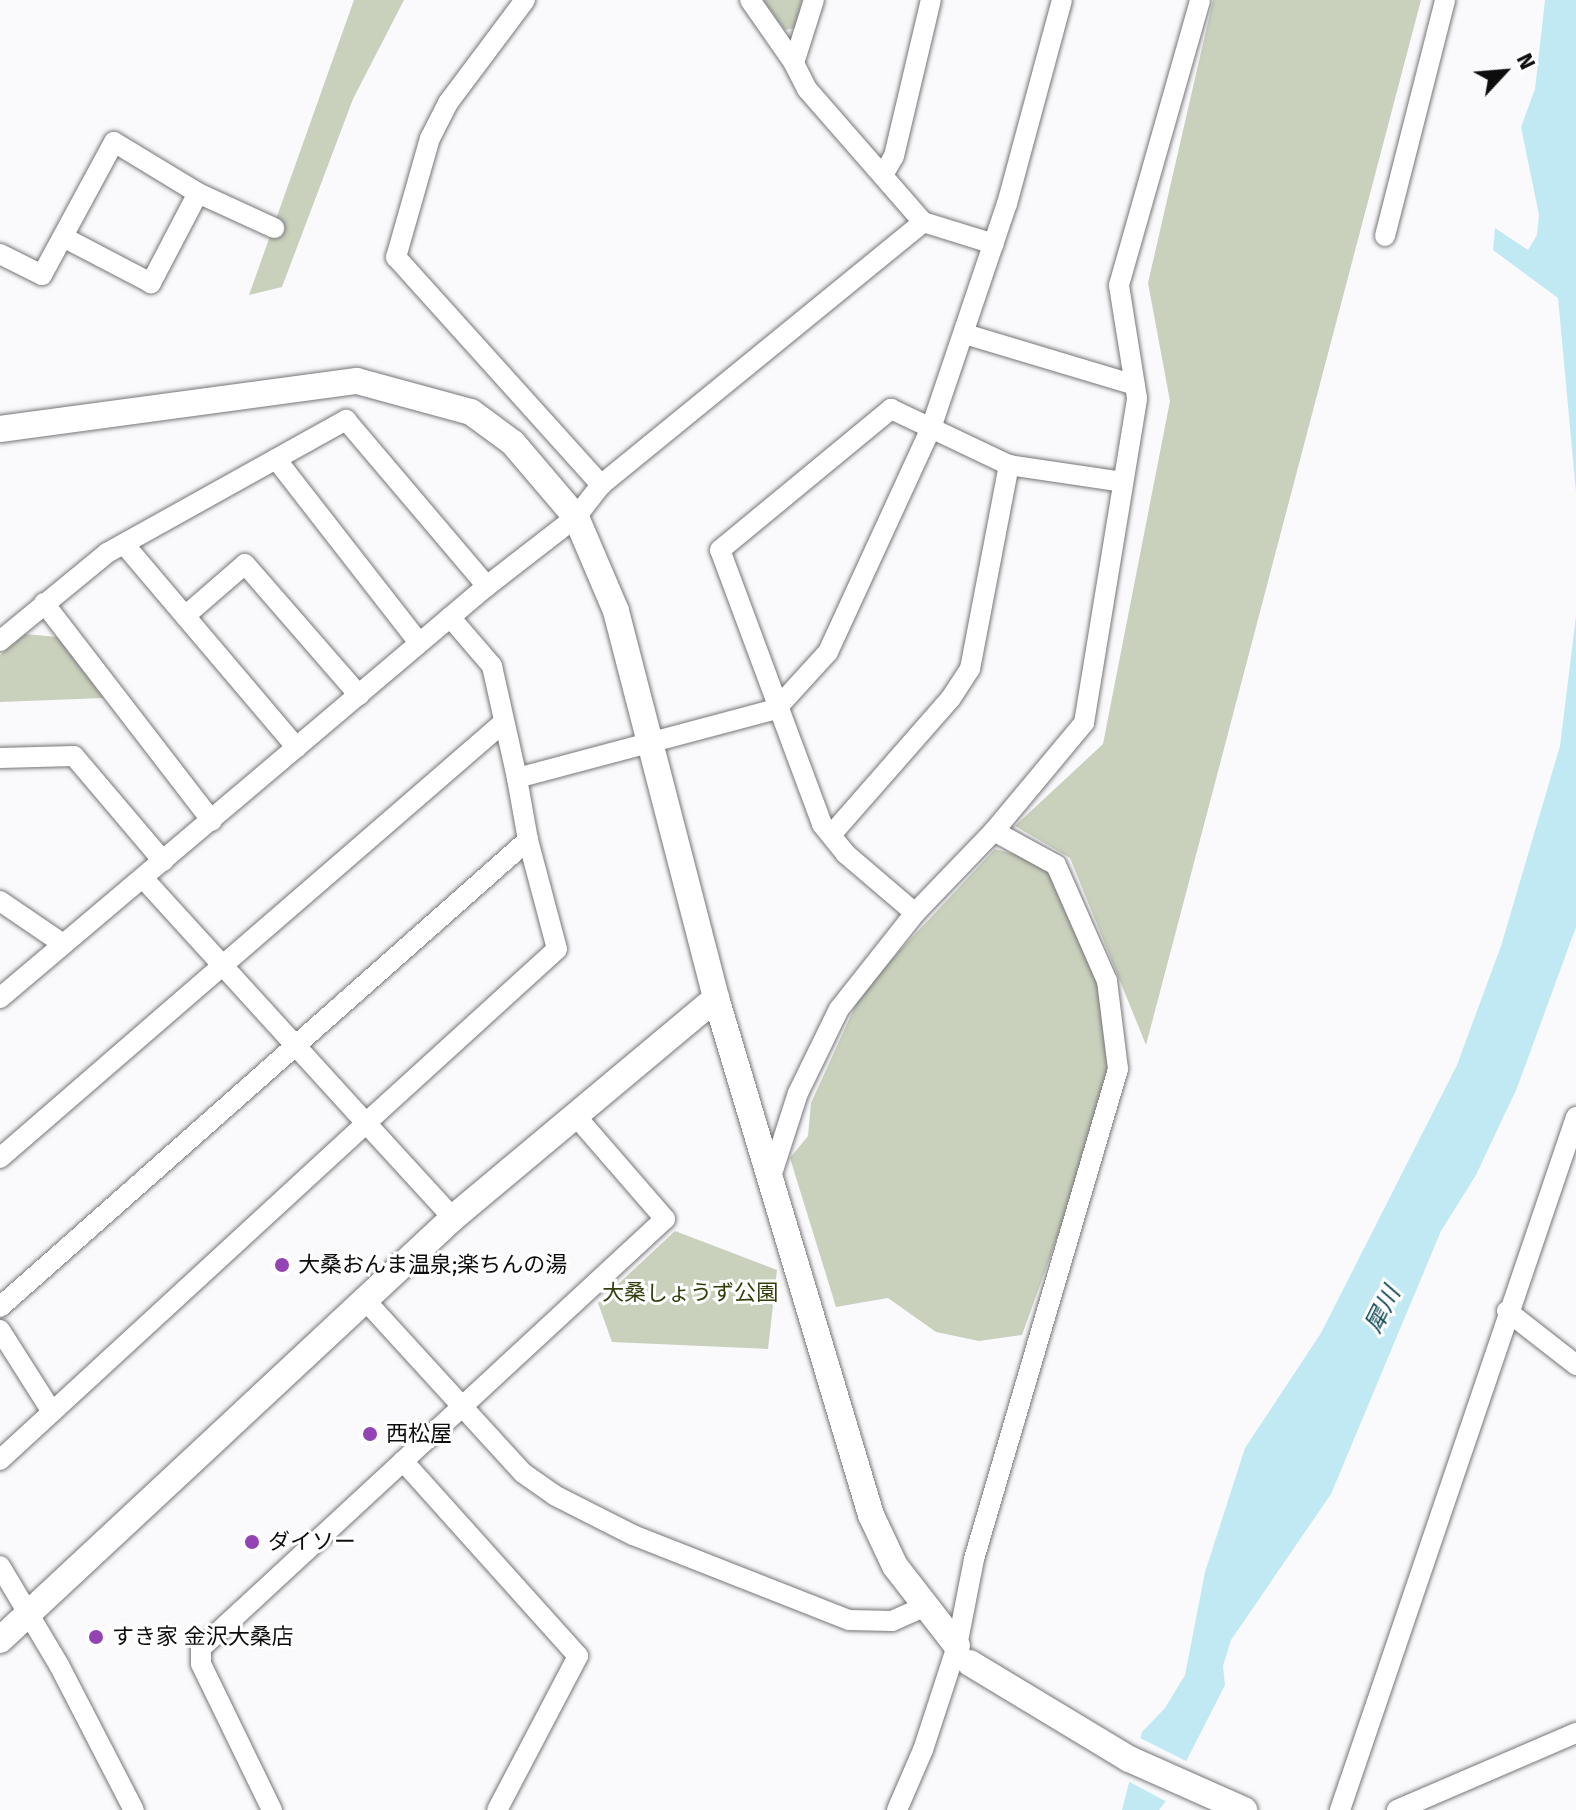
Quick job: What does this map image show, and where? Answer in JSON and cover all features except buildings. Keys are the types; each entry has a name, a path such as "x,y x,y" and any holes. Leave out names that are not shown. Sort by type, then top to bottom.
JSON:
{"street":[{"path":"525,0 442,114 396,257 601,485"},
{"path":"750,0 794,63 807,89 923,222 994,244"},
{"path":"794,63 814,0"},
{"path":"883,175 894,156 931,0"},
{"path":"517,778 776,709 828,652 931,428 965,334 994,244 1062,0"},
{"path":"770,1180 798,1093 839,1009 915,913 994,831 1084,723 1123,482 1135,385 1119,285 1200,0"},
{"path":"1385,236 1445,0"},
{"path":"0,254 42,275 114,142 198,193 274,228"},
{"path":"63,237 151,283 198,193"},
{"path":"0,998 487,586 576,517 601,485 923,222"},
{"path":"965,334 1135,385"},
{"path":"0,429 357,381 471,412 513,443 576,517 616,611 716,998 871,1515 895,1566 964,1655 1050,1715 1233,1806"},
{"path":"915,913 831,835 776,709 720,550 891,409 1009,465 1123,482"},
{"path":"0,641 44,603 124,544 346,420 487,586"},
{"path":"276,459 419,643"},
{"path":"831,835 951,698 970,669 1009,465"},
{"path":"124,544 297,748"},
{"path":"185,616 245,564 359,695"},
{"path":"44,603 212,821"},
{"path":"0,1460 557,949 528,840 492,666 450,617"},
{"path":"0,1158 504,722"},
{"path":"0,758 74,756 163,861"},
{"path":"897,1810 964,1655 974,1559 1118,1069 1107,981 1056,865 994,831"},
{"path":"0,1307 528,840"},
{"path":"143,878 453,1218"},
{"path":"0,901 63,944"},
{"path":"0,1640 453,1218 716,998"},
{"path":"272,1810 201,1664 201,1648 665,1219 574,1114"},
{"path":"1340,1810 1507,1311 1576,1117"},
{"path":"365,1300 523,1473 633,1535 849,1620 892,1621 924,1607"},
{"path":"1507,1311 1576,1365"},
{"path":"0,1330 52,1412"},
{"path":"403,1461 578,1656 497,1810"},
{"path":"0,1566 134,1810"},
{"path":"1397,1810 1576,1733"}],"green space":[{"path":"354,0 404,0 353,99 282,287 249,295"},
{"path":"763,0 802,0 796,28 785,30"},
{"path":"1213,0 1421,0 1146,1045 1070,858 1015,826 1103,744 1170,401 1148,283"},
{"path":"25,634 57,637 104,698 0,702 0,655"},
{"path":"995,849 1056,865 1107,981 1118,1069 1022,1335 979,1341 936,1332 888,1298 836,1307 790,1158 808,1136 811,1103 862,991"},
{"name":"大桑しょうず公園","path":"675,1231 777,1270 768,1349 612,1342 598,1303"}],"water":[{"path":"1545,0 1576,0 1576,492 1558,298 1493,250 1495,228 1528,250 1537,235 1539,215 1521,127 1535,89"},
{"name":"犀川","path":"1576,616 1576,927 1517,1088 1476,1175 1441,1231 1331,1494 1231,1640 1223,1666 1225,1685 1166,1801 1159,1810 1122,1810 1142,1732 1165,1708 1185,1675 1205,1572 1245,1448 1321,1333 1457,1065 1501,946 1560,746"}],"pier":[{"path":"1136,1736 1190,1763 1169,1803 1126,1780"}],"place":[{"name":"大桑おんま温泉;楽ちんの湯","path":"282,1265"},
{"name":"西松屋","path":"370,1434"},
{"name":"ダイソー","path":"252,1542"},
{"name":"すき家 金沢大桑店","path":"96,1637"}]}
